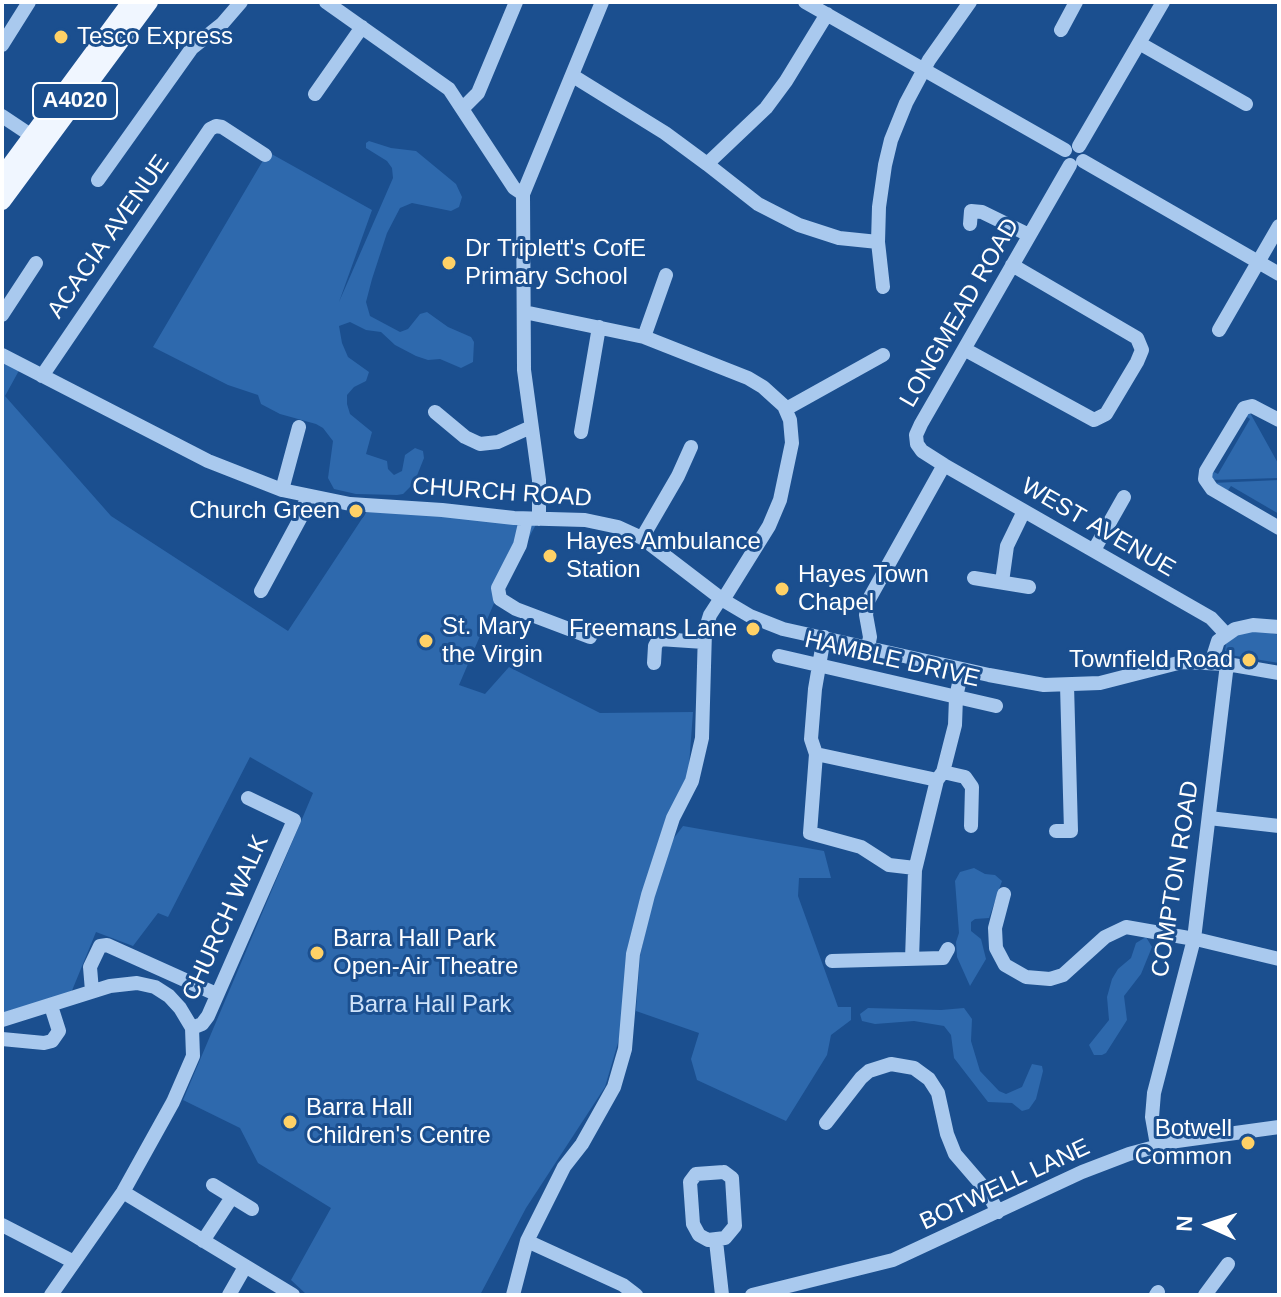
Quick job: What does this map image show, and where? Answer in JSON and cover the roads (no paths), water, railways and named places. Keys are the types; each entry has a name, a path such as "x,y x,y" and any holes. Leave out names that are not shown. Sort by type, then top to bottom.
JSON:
{"main road":[{"name":"A4020","path":"2,177 131,2"},
{"name":"A4020","path":"2,201 149,2"}],"street":[{"path":"2,45 29,2"},
{"path":"98,180 192,48 228,19 241,2"},
{"path":"326,2 442,83 463,108 514,188 523,194"},
{"path":"463,108 475,98 481,87 516,2"},
{"path":"590,637 516,609 500,599 498,588 532,519 539,488 525,386 523,194 602,2"},
{"path":"805,2 1072,148"},
{"path":"883,287 878,242 880,195 887,154 900,116 923,69 970,2"},
{"path":"1061,30 1076,2"},
{"path":"1163,2 1064,159 1279,274"},
{"path":"707,164 766,108 827,14"},
{"path":"315,94 362,27"},
{"path":"1139,43 1246,104"},
{"path":"573,76 665,133 758,204 799,225 839,238 878,242"},
{"path":"2,116 32,136"},
{"name":"ACACIA AVENUE","path":"42,376 210,129 222,127 265,155"},
{"name":"LONGMEAD ROAD","path":"944,465 918,448 916,435 1029,235 1076,163"},
{"path":"970,224 971,211 982,212 1029,235"},
{"path":"1219,330 1279,226"},
{"path":"2,315 36,263"},
{"path":"964,349 1094,420 1106,414 1137,362 1142,350 1137,338 1012,265"},
{"path":"644,337 666,275"},
{"path":"516,1292 527,1241 564,1167 582,1144 614,1087 625,1049 633,954 648,895 673,818 692,781 702,738 707,622 769,526 780,500 792,443 786,409 771,393 748,378 644,337 524,312"},
{"path":"581,432 599,327"},
{"name":"CHURCH ROAD","path":"2,355 208,461 282,490 350,504 532,519 596,521 618,527 642,538 722,599 770,625 1024,682 1067,685 1110,681 1168,664 1227,664 1279,673"},
{"path":"786,409 883,355"},
{"path":"1279,420 1256,407 1250,405 1244,408 1206,471 1205,479 1212,489 1279,528"},
{"path":"445,414 470,441 485,445 531,427"},
{"path":"282,490 299,427"},
{"path":"642,538 691,447"},
{"path":"868,647 868,601 944,465"},
{"name":"WEST AVENUE","path":"944,465 1211,618 1226,634"},
{"path":"261,591 302,515 307,496"},
{"path":"1094,550 1124,497"},
{"path":"1002,582 1007,546 1024,511"},
{"path":"974,578 1029,587"},
{"path":"1211,663 1215,645 1226,634 1253,625 1279,627"},
{"path":"824,637 811,739 816,754 810,833 861,847 889,865 915,868"},
{"path":"654,663 655,646 659,639 704,642"},
{"name":"HAMBLE DRIVE","path":"779,656 996,706"},
{"name":"COMPTON ROAD","path":"1157,1145 1152,1117 1154,1093 1194,939 1227,664"},
{"path":"912,959 915,868 955,725 956,697 962,670"},
{"path":"1056,831 1071,831 1067,685"},
{"path":"816,754 940,776 965,777 972,787 971,826"},
{"name":"CHURCH WALK","path":"192,1028 206,1019 294,820 248,798"},
{"path":"1209,818 1279,826"},
{"path":"1004,894 995,928 996,948 1005,965 1026,977 1050,979 1063,975 1101,940 1121,928 1140,928 1279,959"},
{"path":"92,991 90,967 100,946 107,945 216,994"},
{"path":"832,961 943,958 948,949"},
{"path":"2,1020 127,983 149,985 161,990 175,1002 192,1028 194,1046 190,1065 177,1095 123,1192 51,1295"},
{"path":"2,1039 52,1041 59,1031 51,1006"},
{"path":"826,1123 869,1071 891,1064 914,1068 924,1074 938,1093 955,1154 986,1190 998,1212"},
{"name":"BOTWELL LANE","path":"752,1295 893,1260 1103,1163 1157,1145 1279,1127"},
{"path":"724,1172 732,1178 736,1223 728,1237 716,1241 705,1239 694,1228 690,1185 696,1174 724,1172"},
{"path":"213,1185 252,1209"},
{"path":"123,1192 293,1295"},
{"path":"203,1241 232,1197"},
{"path":"2,1225 74,1262"},
{"path":"527,1241 629,1288 636,1295"},
{"path":"716,1241 722,1295"},
{"path":"1205,1295 1228,1264"},
{"path":"229,1295 245,1267"}],"place":[{"name":"Tesco Express","path":"61,37"},
{"name":"Dr Triplett's CofE Primary School","path":"449,263"},
{"name":"Church Green","path":"356,511"},
{"name":"Hayes Ambulance Station","path":"550,556"},
{"name":"Hayes Town Chapel","path":"782,589"},
{"name":"Freemans Lane","path":"753,629"},
{"name":"St. Mary the Virgin","path":"426,641"},
{"name":"Townfield Road","path":"1249,660"},
{"name":"Barra Hall Park Open-Air Theatre","path":"317,953"},
{"name":"Barra Hall Children's Centre","path":"290,1122"},
{"name":"Botwell Common","path":"1248,1143"}],"park label":[{"name":"Barra Hall Park","path":"430,1005"}]}
